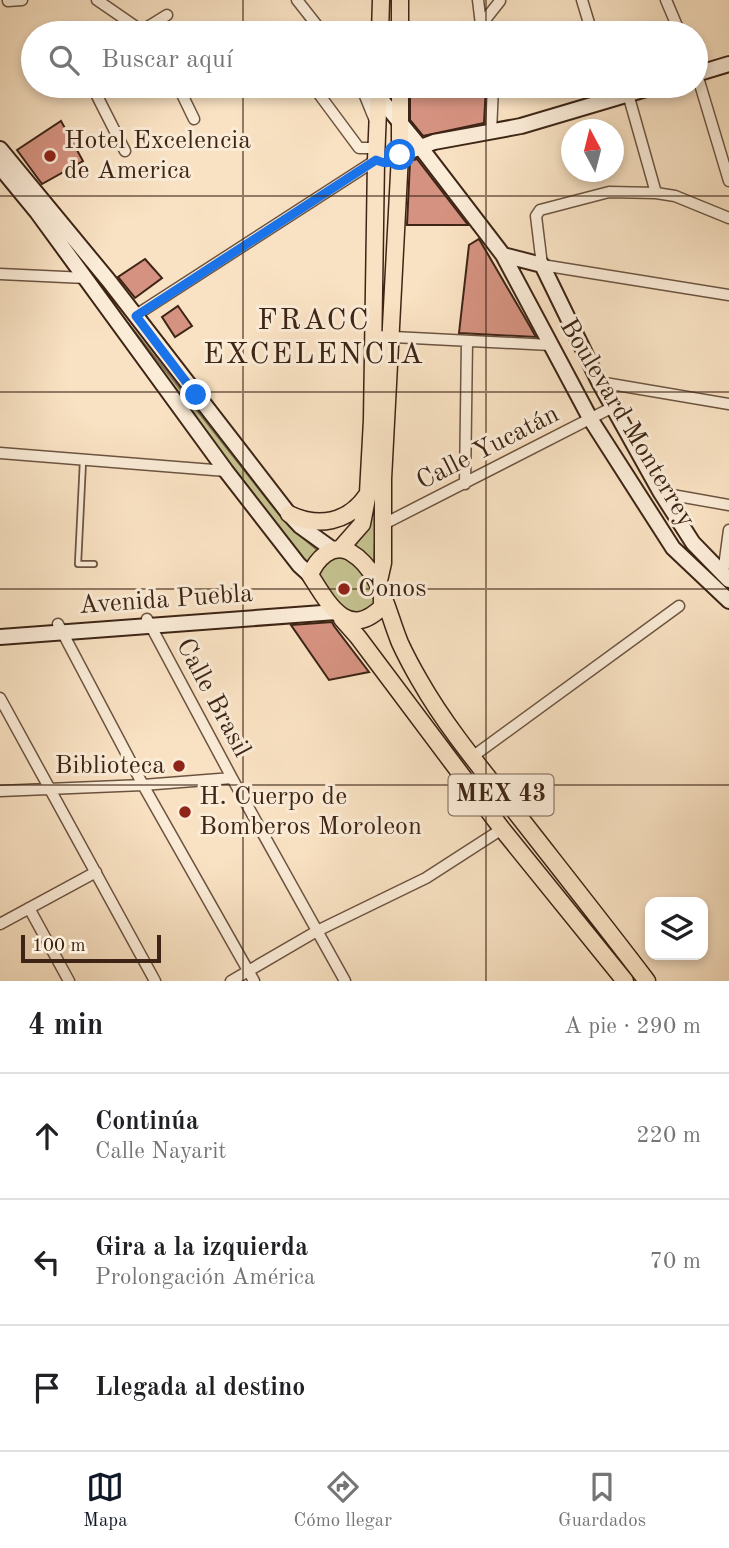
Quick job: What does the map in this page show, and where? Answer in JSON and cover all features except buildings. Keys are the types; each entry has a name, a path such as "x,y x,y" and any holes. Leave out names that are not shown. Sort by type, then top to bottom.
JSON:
{"main road":[{"path":"380,21 381,0"},
{"path":"400,0 400,21"},
{"name":"MEX 43","path":"338,614 357,622 372,617 382,607 383,336 376,154 379,98"},
{"name":"MEX 43","path":"400,98 400,155 368,493 362,524 336,549 317,562 310,575 502,829 625,981"},
{"path":"377,125 389,122 400,125"},
{"path":"376,154 384,164 392,163 400,155"},
{"path":"289,514 315,523 335,521 355,509 368,493"},
{"name":"MEX 43","path":"336,549 349,552 380,589 400,643 420,682 472,757 648,981"}],"street":[{"path":"8,1 22,0"},
{"path":"97,0 127,21"},
{"path":"297,0 314,21"},
{"path":"478,0 480,21"},
{"path":"487,21 502,0"},
{"path":"582,0 588,21"},
{"path":"666,0 675,21"},
{"path":"158,21 167,15"},
{"path":"708,70 729,64"},
{"path":"98,98 125,150"},
{"path":"184,98 194,119"},
{"path":"322,98 359,148 376,154"},
{"path":"368,98 377,125"},
{"name":"Boulevard Monterrey","path":"383,98 400,125 421,148 503,255 591,419 673,548 729,601"},
{"path":"491,132 492,98"},
{"path":"400,155 434,142 521,125 602,98"},
{"path":"619,98 656,193"},
{"path":"704,98 729,181"},
{"path":"0,149 109,281 289,514 300,526 336,549"},
{"path":"136,316 376,154"},
{"path":"0,167 86,278 226,471 299,565 310,575"},
{"path":"542,265 536,216 540,210 610,192 675,195 729,218"},
{"path":"503,255 542,265 729,295"},
{"path":"514,276 519,263 526,261"},
{"name":"Boulevard Monterrey","path":"542,265 599,382 661,493 693,543 726,577"},
{"path":"0,274 109,281"},
{"path":"383,336 550,345"},
{"path":"465,484 467,341"},
{"path":"599,382 729,404"},
{"name":"Calle Yucatán","path":"382,525 613,407"},
{"path":"0,453 226,471"},
{"path":"661,493 729,505"},
{"path":"726,577 729,530"},
{"name":"Avenida Puebla","path":"149,623 305,608 312,604 320,591"},
{"path":"472,757 679,606"},
{"name":"Avenida Puebla","path":"0,628 60,628 338,614"},
{"name":"Calle Brasil","path":"149,623 345,981"},
{"path":"60,628 143,785 254,981"},
{"name":"Avenida Puebla","path":"0,637 60,628"},
{"path":"0,698 4,717 50,789 155,981"},
{"path":"0,791 232,778"},
{"path":"231,981 317,931 426,878 502,829"},
{"path":"0,924 96,872"},
{"path":"29,908 69,981"}],"lane":[{"path":"83,460 78,564 94,564"}],"shaded area":[{"path":"91,280 97,280 274,508 291,528 321,553 307,567"},
{"path":"373,511 376,511 374,565 355,546"},
{"path":"338,556 359,569 372,592 376,608 348,618 319,580 322,563"}],"place":[{"name":"Hotel Excelencia de America","path":"50,156"},
{"name":"Conos","path":"344,589"},
{"name":"Biblioteca","path":"179,766"},
{"name":"H. Cuerpo de Bomberos Moroleon","path":"185,812"}],"district":[{"name":"FRACC EXCELENCIA","path":"314,338"}],"route":[{"path":"196,395 136,316 376,160 384,164 392,163 400,155"}]}
